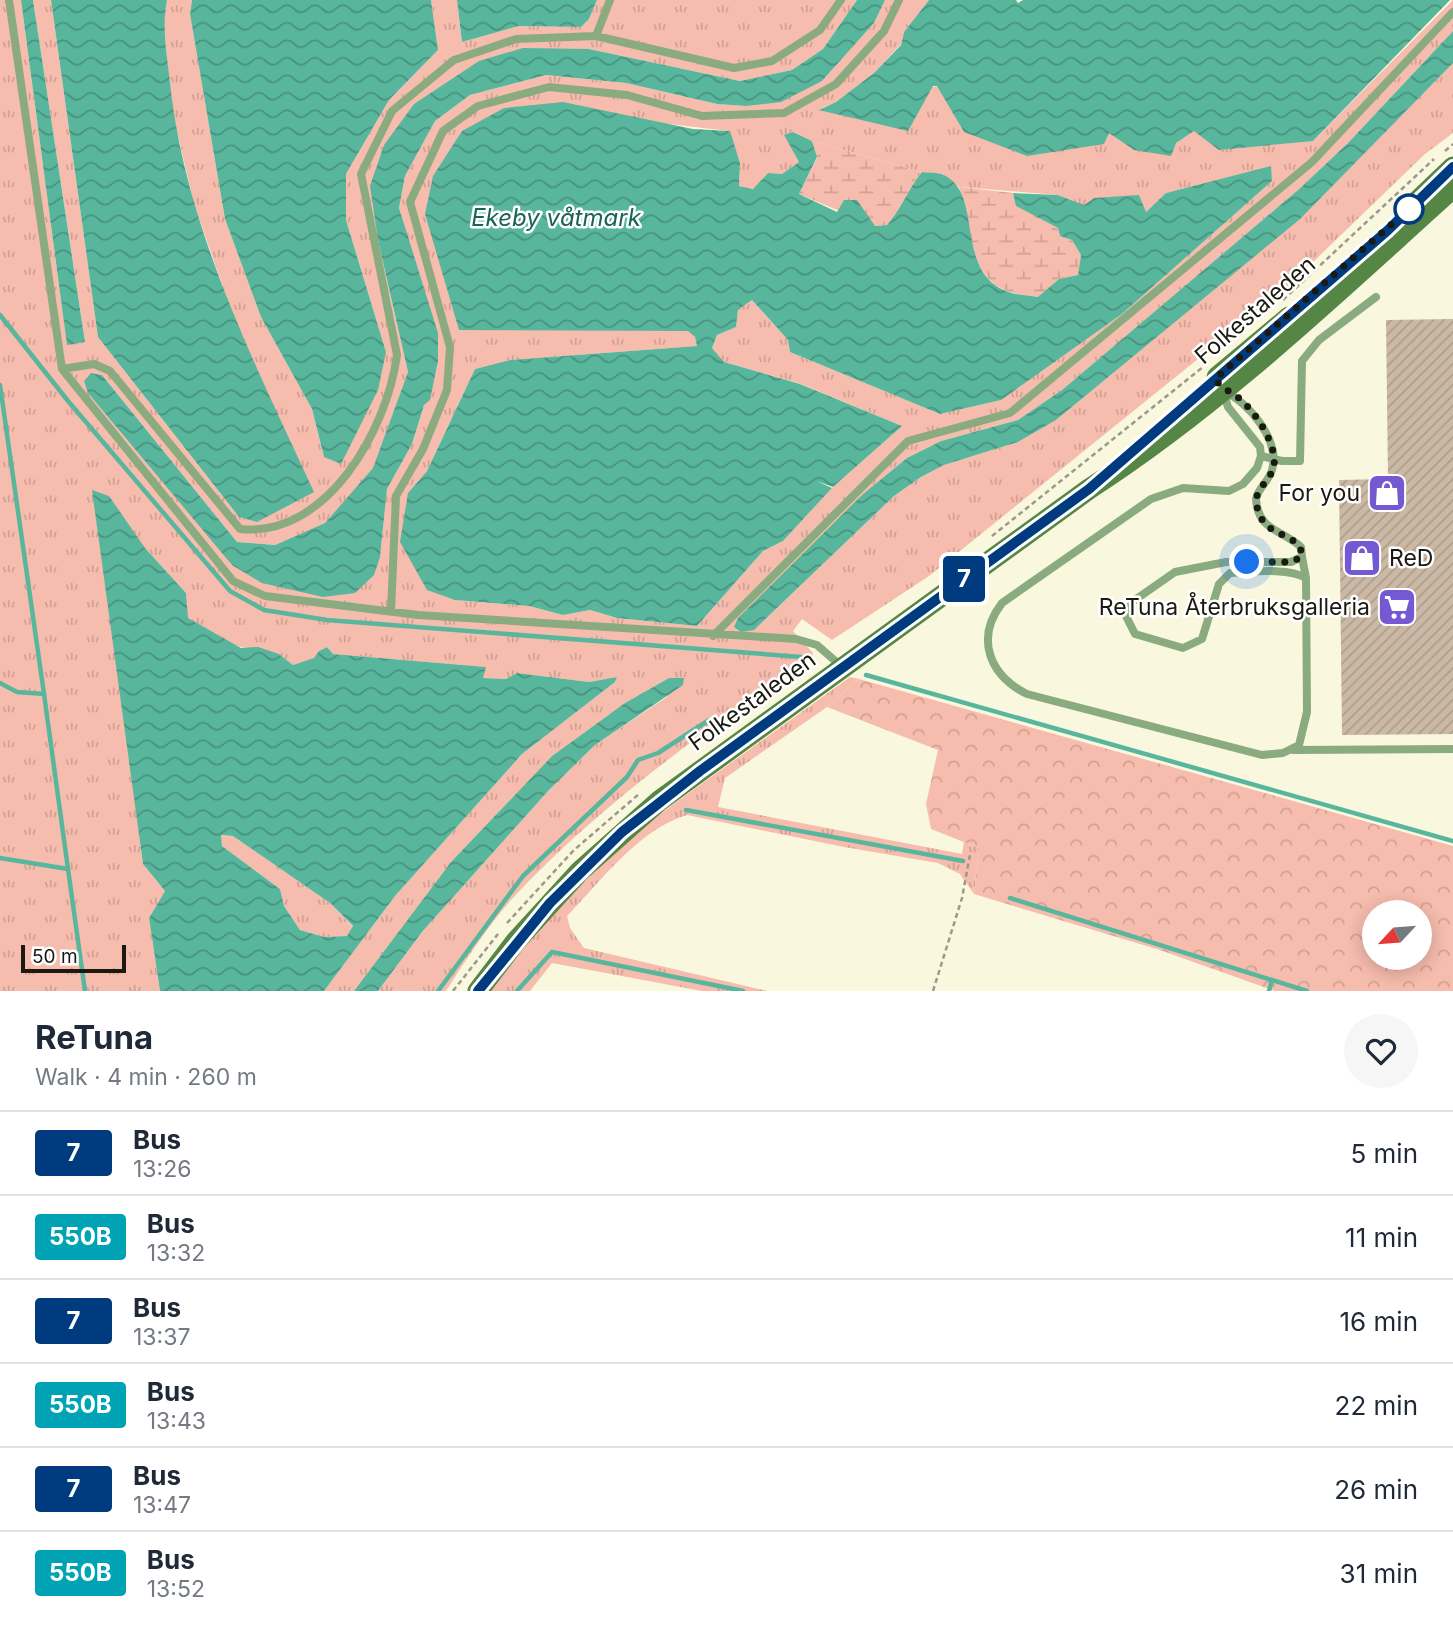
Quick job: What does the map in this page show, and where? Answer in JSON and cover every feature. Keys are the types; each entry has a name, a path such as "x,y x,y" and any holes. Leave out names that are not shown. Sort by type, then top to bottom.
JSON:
{"main road":[{"name":"Folkestaleden","path":"478,991 550,903 622,832 835,661 1157,445 1214,378 1387,231 1453,167"},
{"name":"Folkestaleden","path":"1214,378 1261,361 1453,188"}],"lane":[{"path":"9,0 62,369 233,581 265,596 391,611 713,636 796,639 817,645 835,661"},
{"path":"596,36 610,0"},
{"path":"62,369 94,364 110,371 240,529 264,532 290,523 335,489 370,443 393,384 397,355 361,174 392,111 454,60 516,39 596,36 734,68 772,61 820,30 841,0"},
{"path":"391,611 396,496 423,449 447,390 450,347 411,202 443,131 478,106 549,87 627,95 702,116 784,113 836,84 884,31 899,0"},
{"path":"713,636 908,441 1010,412 1312,162 1453,12"},
{"path":"1261,456 1274,460 1300,461 1300,372 1306,353 1376,297"},
{"path":"1214,378 1228,407 1254,436 1261,456 1257,468 1243,484 1229,491 1183,488 1162,493 1002,603 990,623 988,647 994,668 1013,687 1027,694 1262,755 1293,750 1453,749"},
{"path":"1214,378 1239,398 1258,421 1272,447 1274,460 1270,476 1257,493 1259,517 1270,530 1301,547 1306,578 1307,712 1304,734 1299,745 1293,750"},
{"path":"1217,563 1223,578 1204,633 1197,643 1183,648 1143,638 1130,629 1126,609 1142,593 1175,572 1217,563 1290,562 1302,557"},
{"path":"1223,578 1238,573 1284,573 1299,574 1306,578"}],"path":[{"path":"1283,300 1453,144"},
{"path":"989,538 1214,378"},
{"path":"760,704 835,661"},
{"path":"453,991 549,875 599,827 644,790"},
{"path":"933,991 962,898 970,855"}],"green space":[{"path":"0,0 21,0 67,344 85,342 33,0 51,0 98,337 239,517 257,522 233,316 194,204 172,110 163,20 167,0 192,0 190,14 225,219 261,317 312,409 324,457 386,352 346,220 346,174 389,100 438,50 431,0 457,0 462,42 519,26 581,27 589,19 597,0 857,0 823,49 792,70 740,81 589,49 414,104 378,240 408,372 374,468 325,523 275,545 237,542 102,375 91,373 232,565 380,557 387,489 412,444 424,405 405,230 399,208 405,176 435,121 470,95 546,75 626,83 717,104 746,106 822,81 874,23 885,0 929,0 904,32 901,44 874,73 836,102 820,109 938,86 964,132 1109,132 1134,150 1176,143 1194,131 1313,141 1453,0 1453,31 1348,143 1298,190 1062,390 1018,420 941,441 907,458 863,494 754,630 894,496 921,477 944,465 1018,442 1056,420 1168,327 1384,132 1453,63 1453,133 1425,154 1286,288 929,576 832,640 802,619 793,631 813,653 812,658 694,740 580,833 502,910 446,991 378,991 422,932 549,790 595,745 667,697 669,678 625,703 552,756 451,862 354,991 324,991 395,896 522,754 615,682 617,677 589,682 517,673 506,679 482,678 485,667 333,654 327,647 319,651 315,658 293,665 279,654 236,646 187,618 186,593 145,548 128,747 143,864 165,891 149,918 160,991 0,991","holes":["669,124 729,131 740,163 739,186 753,189 768,173 782,174 799,162 785,135 793,132 812,141 922,172 943,174 959,187 1058,195 1084,205 1146,212 1166,193 1270,167 1272,181 1122,314 1000,400 940,414 790,352 788,340 752,300 738,310 736,327 717,335 712,348 724,362 801,384 902,426 833,487 783,541 763,551 697,626 617,618 590,610 563,615 529,606 455,600 408,493 427,471 475,369 510,360 697,346 695,337 688,331"]},
{"path":"812,141 922,172 887,225 875,226 799,194 817,158"},
{"path":"959,187 1013,193 1017,206 1058,228 1060,236 1072,240 1081,255 1078,275 1059,279 1039,297 1011,292 994,284 977,261"},
{"path":"850,677 859,679 827,707 725,778 718,807 962,854 964,842 979,848 974,894 960,874 938,863 687,815 653,832 622,858 567,916 570,928 584,948 767,991 702,991 552,963 530,991 491,991 530,940 561,906 599,867 657,816"},
{"path":"859,679 1453,846 1453,991 1275,991 1160,950 974,894 979,848 931,829 926,804 938,750 827,707"},
{"path":"220,835 233,836 330,903 353,927 347,936 324,937 300,930 284,906 280,889 222,846"}],"water":[{"path":"21,0 33,0 85,342 67,345"},
{"path":"51,0 167,0 165,37 169,74 189,183 224,289 314,492 257,522 239,517 98,337"},
{"path":"192,0 431,0 438,50 389,100 346,174 346,220 386,352 378,390 341,464 324,457 312,409 261,317 225,219 190,14"},
{"path":"457,0 597,0 589,19 581,27 519,26 462,42"},
{"name":"Ekeby våtmark","path":"857,0 885,0 874,23 822,81 781,102 746,106 717,104 626,83 546,75 470,95 435,121 405,176 399,208 438,333 438,361 430,400 424,405 412,444 387,489 380,557 374,575 355,593 323,597 262,583 232,565 88,393 84,381 91,373 102,375 237,542 275,545 325,523 373,468 408,372 378,240 370,186 384,145 414,104 479,61 523,48 589,49 740,81 792,70 823,49"},
{"path":"929,0 1016,0 1018,3 1023,0 1450,0 1313,141 1219,150 1194,131 1176,143 1171,156 1134,150 1109,133 1104,144 1027,156 964,132 937,86 933,86 908,131 819,110 836,102 874,73 901,45 904,32"},
{"path":"1453,31 1453,63 1300,219 1056,420 1018,442 944,465 921,477 894,496 754,630 741,632 734,627 738,618 863,494 907,458 941,441 1018,420 1062,390 1298,190 1348,143"},
{"path":"563,102 693,129 730,131 740,163 739,186 753,189 768,173 782,174 799,162 784,135 793,132 812,141 817,157 799,194 837,212 844,200 857,200 875,226 887,225 922,172 944,175 956,185 963,198 974,250 980,267 990,281 1006,291 1038,297 1059,279 1078,275 1081,255 1072,240 1060,236 1058,228 1016,206 1013,193 1058,195 1084,205 1094,198 1139,195 1146,212 1166,193 1271,166 1272,181 1122,314 1001,400 940,414 790,352 788,340 752,300 738,310 736,327 717,335 712,348 724,362 800,384 902,426 833,487 816,481 832,488 783,541 763,551 697,626 617,618 590,610 563,615 529,606 455,600 427,590 400,542 408,493 427,471 475,369 510,360 697,346 695,337 688,331 459,330 425,214 433,176 462,131 504,108"},
{"path":"92,490 109,496 145,548 186,593 188,618 241,648 258,647 279,654 293,665 314,658 319,651 327,647 333,654 486,667 483,678 506,679 517,673 589,682 617,677 615,682 522,754 395,896 324,991 160,991 149,918 165,891 143,864","holes":["221,835 233,836 330,903 353,926 347,936 324,937 300,930 284,906 280,889 222,846"]},
{"path":"669,678 684,678 683,685 595,745 549,790 422,932 378,991 354,991 451,862 552,756 625,703"}],"building":[{"name":"ReTuna Återbruksgalleria","path":"1453,319 1453,734 1342,735 1339,480 1388,479 1386,320"}],"waterway":[{"path":"0,315 68,401 230,591 264,610 327,620 801,657"},
{"path":"0,385 44,694 17,692 0,683"},
{"path":"866,675 1453,841"},
{"path":"44,694 68,869"},
{"path":"438,991 523,876 627,777 638,760 658,753 709,720"},
{"path":"686,810 963,861"},
{"path":"0,858 68,869 85,991"},
{"path":"1010,898 1307,991"},
{"path":"517,991 552,952 743,991"},
{"path":"1269,991 1272,980"}],"bus line":[{"name":"7","path":"478,991 516,941 550,903 622,832 659,801 1089,489 1387,231 1453,167"}],"place":[{"name":"For you","path":"1387,493"},
{"name":"ReD","path":"1362,558"},
{"name":"ReTuna Återbruksgalleria","path":"1397,607"}],"route":[{"path":"1247,562 1290,562 1302,557 1302,552 1295,541 1270,530 1259,517 1257,493 1273,468 1272,447 1258,421 1239,398 1223,391 1215,379 1409,209"}]}
